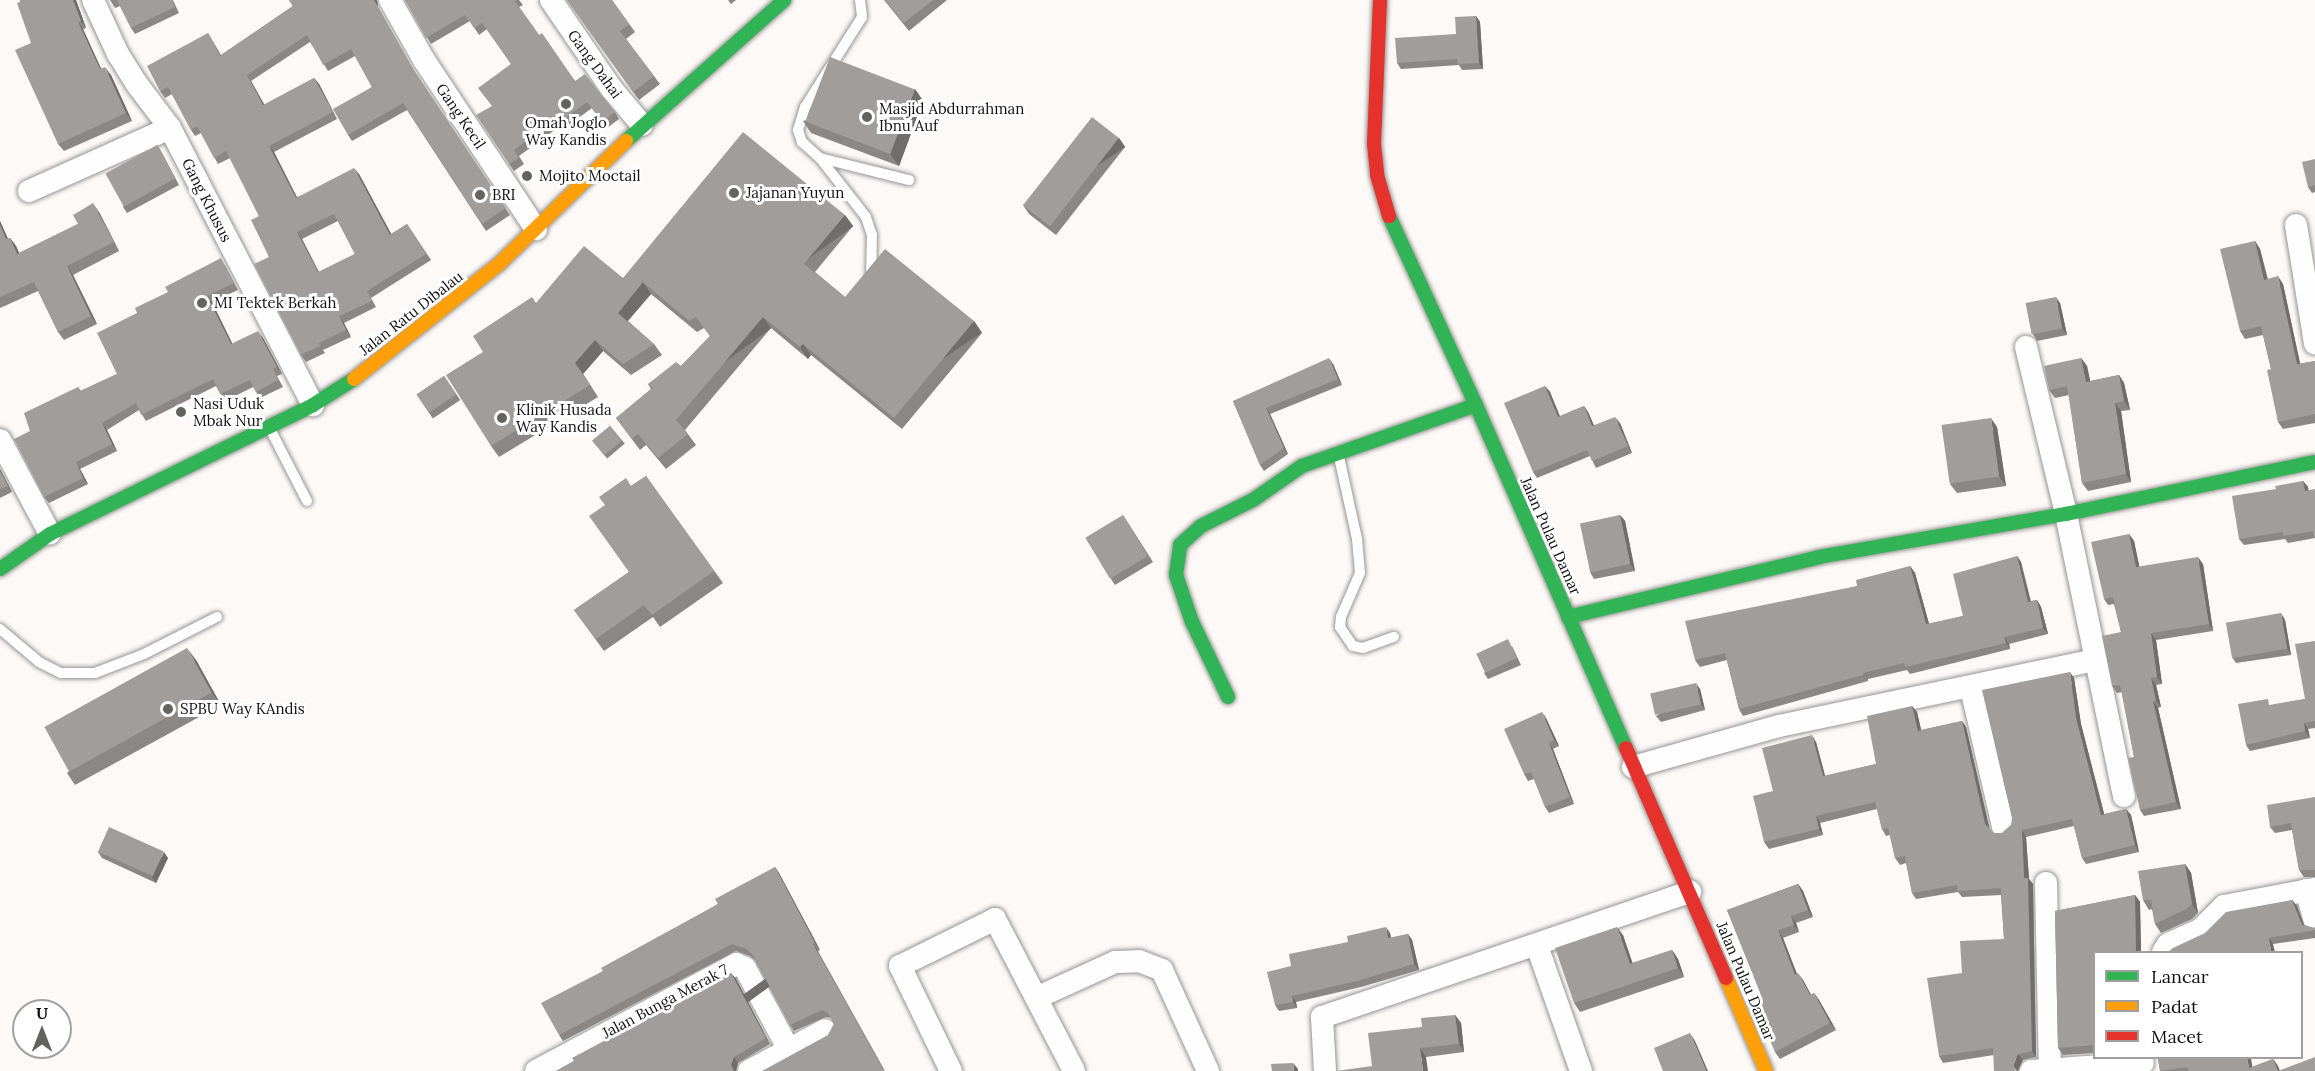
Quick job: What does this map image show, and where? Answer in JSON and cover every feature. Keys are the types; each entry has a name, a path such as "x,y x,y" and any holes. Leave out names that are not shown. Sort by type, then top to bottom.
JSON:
{"street":[{"name":"Gang Khusus","path":"93,0 118,54 170,129 313,405"},
{"name":"Gang Kecil","path":"390,0 424,60 536,229"},
{"name":"Gang Dahai","path":"551,0 611,88 642,125"},
{"name":"Jalan Pulau Damar","path":"1380,0 1374,144 1377,175 1388,213 1476,405 1766,1071"},
{"name":"Jalan Ratu Dibalau","path":"0,569 50,534 313,405 360,375 499,264 642,125 779,1"},
{"path":"29,192 170,129"},
{"path":"2296,225 2315,343"},
{"path":"2026,347 2066,514 2124,796"},
{"path":"1228,698 1192,622 1176,574 1180,545 1201,526 1253,500 1287,474 1370,440 1476,405"},
{"path":"0,440 50,534"},
{"path":"1568,617 1820,557 2066,514 2315,462"},
{"path":"1633,767 1779,726 1971,688 2096,660"},
{"path":"1971,688 2003,826"},
{"path":"2046,883 2041,1070 2146,1064"},
{"path":"2164,951 2168,944 2200,930 2224,906 2310,890 2315,921"},
{"path":"1325,1071 1322,1017 1537,946 1690,892"},
{"path":"951,1071 900,966 995,919 1074,1071"},
{"path":"1537,946 1581,1071"},
{"path":"1036,998 1115,963 1138,961 1162,970 1209,1071"},
{"name":"Jalan Bunga Merak 7","path":"536,1071 736,964 745,968 789,1050"},
{"path":"749,1071 825,1030"}],"lane":[{"path":"860,0 862,17 805,107 799,124 802,142 820,158 866,217 872,235 871,276"},
{"path":"820,158 909,180"},
{"path":"269,426 307,501"},
{"path":"1338,454 1358,539 1360,573 1341,617 1340,627 1353,646 1363,648 1394,637"},
{"path":"0,629 39,662 61,673 95,673 144,654 217,616"}],"building":[{"path":"20,0 73,0 81,21 78,22 100,69 105,67 126,113 58,144 15,50 31,43 17,3"},
{"path":"117,0 172,0 175,7 131,28"},
{"path":"289,0 374,0 413,69 506,208 482,224 403,103 348,135 333,109 372,87 351,49 323,65 307,35 247,75 263,105 314,78 333,112 269,146 296,198 354,168 390,235 407,224 426,254 367,291 372,301 339,316 346,330 301,355 254,264 269,257 251,220 259,216 226,151 214,158 197,126 191,130 168,87 160,91 147,66 208,33 220,56 293,6","holes":["334,214 355,254 318,272 297,232"]},
{"path":"405,0 516,0 539,35 542,33 575,81 585,74 615,112 602,122 587,102 561,121 559,117 514,150 519,158 509,164 476,115 492,106 478,88 511,64 482,23 474,28 465,15 426,38"},
{"path":"567,0 612,0 629,24 620,31 654,76 633,92"},
{"path":"885,0 933,0 904,23"},
{"path":"1476,16 1479,63 1458,64 1457,59 1397,63 1395,38 1456,34 1455,17"},
{"name":"Masjid Abdurrahman Ibnu Auf","path":"830,57 915,90 890,154 805,121"},
{"path":"1092,117 1119,138 1050,226 1023,205"},
{"path":"743,132 845,215 804,264 845,297 885,249 974,321 894,418 803,344 800,347 763,317 676,420 688,434 658,458 638,434 632,439 616,418 653,388 648,384 676,362 681,366 710,336 696,317 689,321 643,282 618,313 654,344 623,364 595,340 575,363 590,385 491,446 446,375 483,352 473,336 532,297 536,303 584,246 623,278"},
{"path":"157,145 175,178 124,207 105,174"},
{"path":"2315,159 2315,185 2308,187 2302,162"},
{"path":"93,203 114,242 67,266 91,316 58,332 34,282 0,297 0,225 6,239 10,238 17,254 78,224 73,215"},
{"path":"2255,241 2264,280 2278,276 2297,364 2315,361 2315,414 2278,422 2267,370 2271,369 2261,326 2240,331 2220,249"},
{"path":"221,258 234,283 207,296 231,344 258,331 277,367 273,369 278,380 256,392 250,380 220,394 213,379 141,415 136,403 102,423 112,444 76,462 83,478 44,497 14,439 30,431 24,413 78,387 80,391 117,374 97,333 137,313 135,308 168,292 165,287"},
{"path":"2056,297 2062,328 2032,334 2026,303"},
{"path":"1329,358 1338,379 1266,408 1284,448 1260,465 1233,401"},
{"path":"2081,358 2086,382 2119,375 2124,401 2115,403 2126,474 2082,483 2067,386 2049,390 2044,366"},
{"path":"444,376 456,394 429,413 417,394"},
{"path":"1545,386 1558,417 1584,406 1592,426 1615,417 1628,446 1592,461 1587,450 1533,472 1504,403"},
{"path":"1991,418 1999,476 1950,483 1941,425"},
{"path":"610,426 622,441 604,455 592,440"},
{"path":"0,471 8,486 0,489"},
{"path":"646,476 714,571 652,615 644,605 596,639 574,610 629,572 589,516 605,505 599,497 626,478 631,486"},
{"path":"2303,481 2305,491 2315,489 2315,538 2314,531 2283,536 2283,532 2239,539 2232,496 2276,489 2275,486"},
{"path":"1123,515 1148,556 1110,579 1085,538"},
{"path":"1620,515 1630,564 1590,572 1580,524"},
{"path":"2129,534 2136,567 2198,557 2209,624 2151,633 2157,677 2151,678 2156,701 2153,701 2176,802 2140,810 2128,758 2134,757 2120,685 2112,686 2102,636 2121,632 2113,597 2104,599 2091,542"},
{"path":"2017,556 2028,602 2037,600 2043,628 2004,637 2006,643 1905,667 1904,663 1863,673 1863,675 1739,709 1725,653 1695,660 1685,621 1857,586 1856,580 1910,566 1926,624 1963,616 1953,574"},
{"path":"2281,613 2287,648 2232,658 2226,623"},
{"path":"1508,639 1517,658 1485,673 1476,654"},
{"path":"2315,641 2315,721 2304,723 2305,731 2246,745 2238,704 2268,699 2269,705 2305,699 2295,644"},
{"path":"187,648 212,693 69,772 44,727"},
{"path":"2070,672 2076,718 2101,815 2126,809 2135,845 2082,858 2072,819 2022,830 2024,878 2028,878 2032,1051 2018,1054 2013,1066 2016,1071 1994,1071 1993,1048 1939,1056 1927,978 1962,973 1960,941 2004,939 2001,888 1957,891 1957,885 1912,893 1905,856 1895,858 1888,828 1882,829 1875,802 1816,816 1819,829 1764,842 1753,796 1773,791 1762,748 1812,735 1823,776 1876,764 1867,716 1912,706 1918,731 1962,721 1985,824 1994,833 2002,833 2011,825 2012,818 1982,690"},
{"path":"1696,683 1701,704 1655,715 1650,694"},
{"path":"1542,712 1554,740 1549,743 1570,797 1545,807 1531,772 1524,774 1504,729"},
{"path":"2315,797 2315,870 2299,870 2291,823 2270,827 2267,805"},
{"path":"109,827 164,851 153,876 98,852"},
{"path":"2185,864 2192,904 2155,924 2151,900 2143,900 2138,871"},
{"path":"775,867 815,943 813,944 884,1071 762,1071 828,1035 834,1024 828,1013 822,1010 790,1025 753,955 746,949 732,944 559,1035 541,1003 603,971 601,968 718,904 715,899"},
{"path":"1798,884 1808,910 1791,916 1794,925 1778,930 1795,975 1798,973 1810,995 1814,993 1830,1023 1775,1052 1751,996 1760,992 1727,910"},
{"path":"2135,895 2136,951 2093,951 2093,1045 2058,1048 2055,911"},
{"path":"2292,900 2302,925 2315,927 2315,930 2269,938 2271,951 2169,951 2205,933 2226,912"},
{"path":"1386,927 1388,938 1408,934 1414,964 1357,981 1292,996 1293,1002 1275,1005 1267,972 1291,966 1289,954 1348,942 1347,936"},
{"path":"1617,927 1630,964 1672,950 1678,968 1574,1003 1555,948"},
{"path":"731,973 766,1038 734,1057 731,1065 734,1071 556,1071 574,1061 572,1058"},
{"path":"1455,1015 1459,1044 1420,1048 1423,1071 1336,1071 1372,1066 1368,1033 1422,1027 1421,1018"},
{"path":"1690,1033 1706,1071 1663,1071 1654,1048"},
{"path":"2315,1057 2315,1071 2278,1071"},
{"path":"2158,1059 2247,1059 2249,1068 2273,1059 2278,1071 2189,1071 2187,1067 2160,1071"},
{"path":"1293,1063 1294,1071 1272,1071 1271,1064"}],"traffic: fast":[{"path":"626,141 784,0"},
{"path":"1389,216 1476,405 1626,748"},
{"path":"0,569 50,534 313,405 354,379"},
{"path":"1228,697 1192,622 1176,575 1180,545 1201,526 1253,500 1302,466 1476,405"},
{"path":"1568,617 1819,557 2066,514 2315,462"}],"traffic: slow":[{"path":"354,379 499,264 626,141"},
{"path":"1726,978 1766,1071"}],"traffic: jam":[{"path":"1380,0 1374,144 1377,175 1389,216"},
{"path":"1626,748 1726,978"}],"place":[{"name":"Omah Joglo Way Kandis","path":"566,104"},
{"name":"Masjid Abdurrahman Ibnu Auf","path":"867,117"},
{"name":"Mojito Moctail","path":"527,176"},
{"name":"Jajanan Yuyun","path":"734,193"},
{"name":"BRI","path":"480,195"},
{"name":"MI Tektek Berkah","path":"202,303"},
{"name":"Nasi Uduk Mbak Nur","path":"181,412"},
{"name":"Klinik Husada Way Kandis","path":"502,418"},
{"name":"SPBU Way KAndis","path":"168,709"}]}
